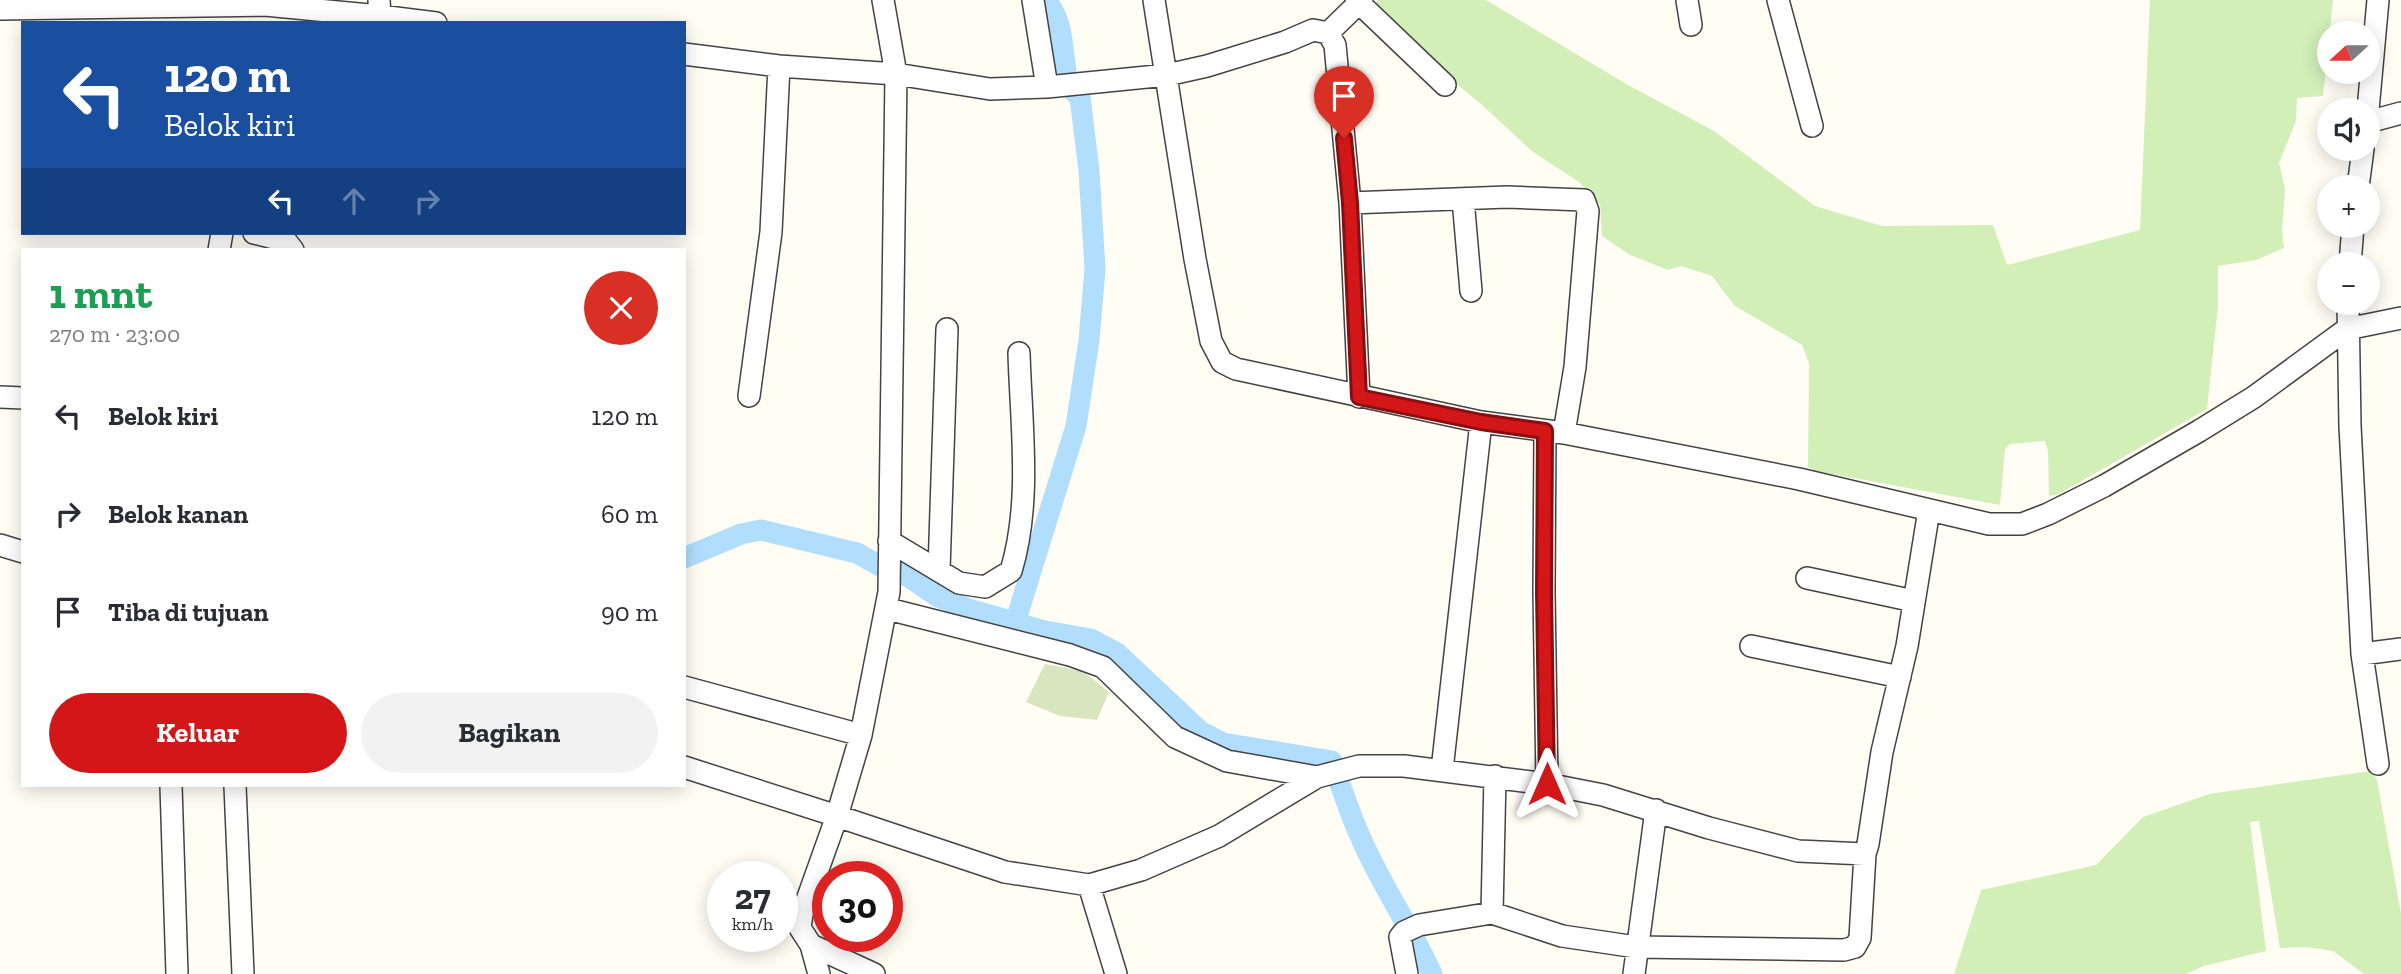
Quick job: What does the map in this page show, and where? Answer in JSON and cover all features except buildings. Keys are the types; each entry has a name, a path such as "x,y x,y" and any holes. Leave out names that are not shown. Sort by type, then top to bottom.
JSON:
{"street":[{"path":"820,974 815,966 811,945 800,928 802,914 837,816 861,735 889,601 896,74 883,0"},
{"path":"1033,0 1047,87"},
{"path":"1154,0 1198,280 1214,352 1222,362 1236,369 1481,422 1555,432 1799,479 1989,524 2022,524 2104,486 2221,417 2254,397 2347,329 2401,318"},
{"path":"1687,0 1691,25"},
{"path":"1778,0 1812,127"},
{"path":"2369,98 2378,0"},
{"path":"1328,33 1359,1 1445,85"},
{"path":"0,9 379,8 428,21"},
{"path":"686,54 779,66 896,74 990,89 1047,87 1167,75 1207,66 1285,42 1313,30 1328,33 1335,45 1350,203 1359,397"},
{"path":"749,396 771,232 779,66"},
{"path":"2380,119 2401,113"},
{"path":"1350,203 1536,196 1581,198 1588,206 1574,368 1555,432 1544,592 1547,784"},
{"path":"1463,199 1471,291"},
{"path":"262,235 286,241 291,248"},
{"path":"2348,315 2362,654 2378,764"},
{"path":"939,570 947,329"},
{"path":"890,552 939,570 959,583 985,587 1011,571 1020,542 1023,475 1019,353"},
{"path":"0,397 21,398"},
{"path":"1442,770 1481,422"},
{"path":"1407,974 1400,937 1411,929 1492,913 1562,936 1636,947 1844,950 1855,947 1860,938 1865,855 1882,752 1900,677 1929,510"},
{"path":"0,545 21,551"},
{"path":"1807,578 1914,600"},
{"path":"889,601 1103,667 1175,737 1227,761 1327,774 1380,765 1495,776 1603,796 1798,851 1865,855"},
{"path":"1751,646 1900,677"},
{"path":"2362,654 2401,649"},
{"path":"686,688 861,735"},
{"path":"686,768 1005,872 1090,885 1141,870 1219,836 1327,774"},
{"path":"1492,913 1495,776"},
{"path":"171,787 177,974"},
{"path":"235,787 243,974"},
{"path":"1634,974 1656,810"},
{"path":"1090,885 1116,974"},
{"path":"811,945 874,974"}],"green space":[{"path":"1378,0 1486,0 1628,85 1714,131 1815,206 1882,226 1993,225 2007,265 2140,230 2150,0 2333,0 2331,21 2317,21 2317,84 2324,84 2323,96 2297,98 2296,121 2279,163 2285,189 2282,230 2284,248 2256,260 2218,266 2218,306 2207,409 2059,494 2049,496 2048,451 2045,441 2010,444 2005,449 2000,505 1816,471 1808,467 1809,363 1802,345 1735,306 1712,276 1681,266 1668,270 1630,255 1602,236 1600,204 1579,182 1533,152 1430,62 1373,6"},
{"path":"1045,664 1083,671 1109,692 1097,720 1060,716 1026,702"},
{"path":"2371,771 2377,780 2401,914 2401,974 2364,974 2333,951 2306,947 2280,948 2259,821 2250,822 2266,951 2204,966 2186,974 1954,974 1981,890 2096,865 2143,817 2209,794"}],"waterway":[{"path":"1045,0 1058,24 1066,70"},
{"path":"1015,623 1076,426 1089,340 1095,269 1089,171 1080,97 1072,90"},
{"path":"686,557 741,534 761,530 857,553 880,566 909,577 938,597 969,609 1045,631 1091,639 1117,653 1200,731 1223,743 1332,761 1368,854 1432,974"}],"route":[{"path":"1344,138 1350,203 1359,397 1481,422 1545,431 1547,784"}]}
